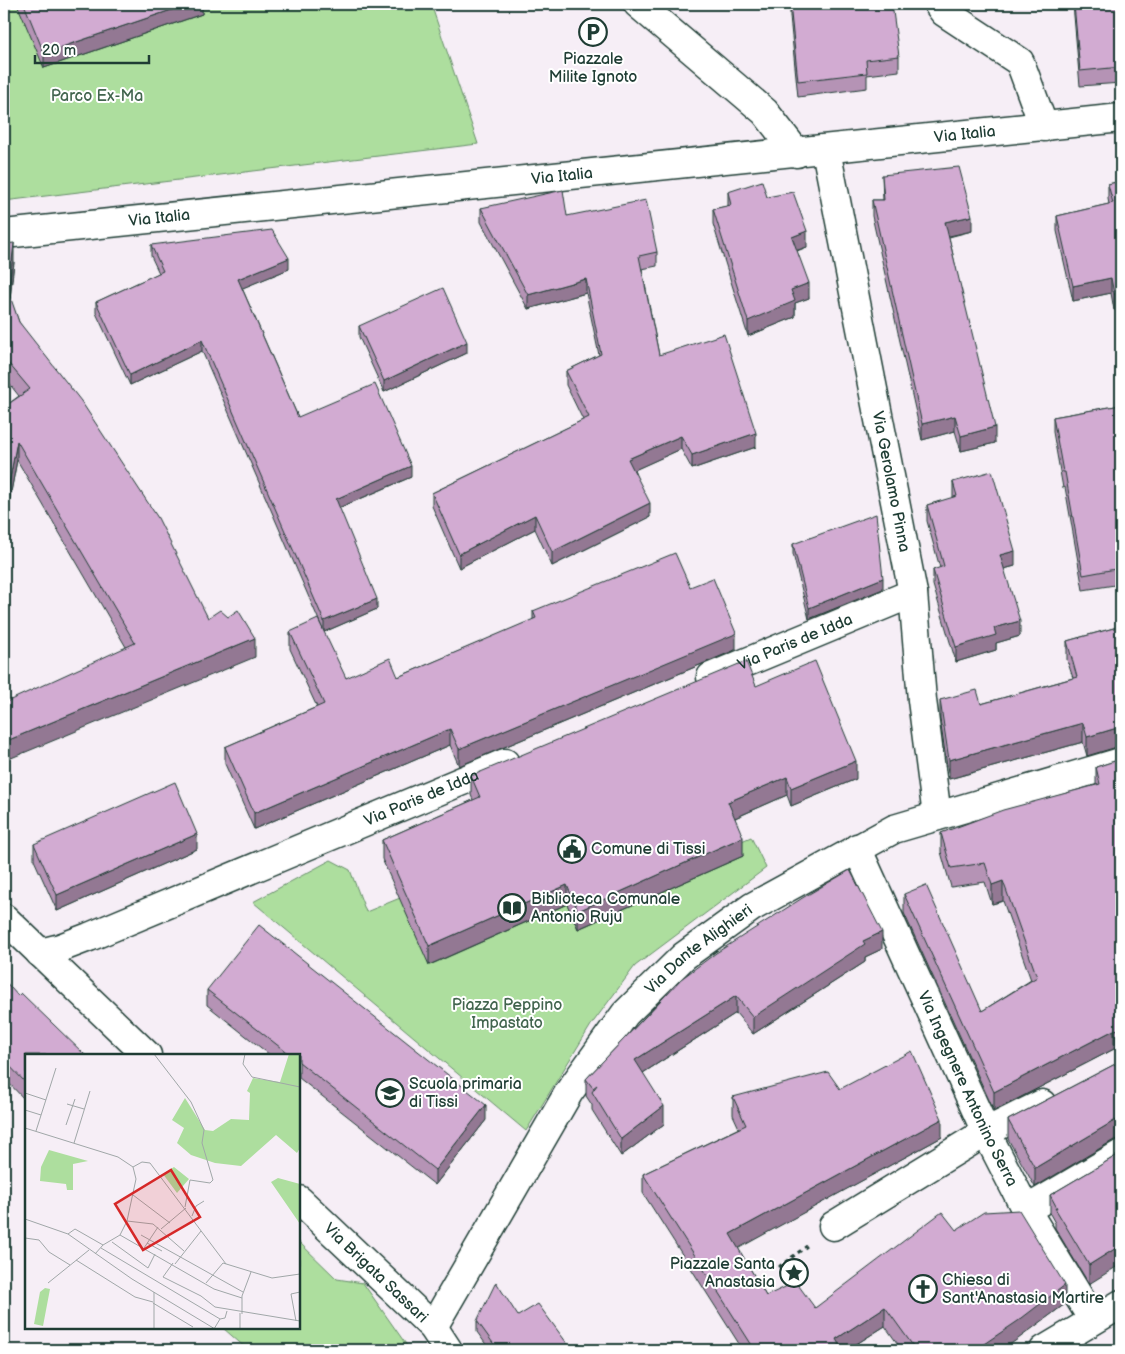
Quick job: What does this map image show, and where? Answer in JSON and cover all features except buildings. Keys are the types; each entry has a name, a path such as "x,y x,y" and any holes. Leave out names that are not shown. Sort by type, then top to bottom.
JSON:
{"street":[{"path":"638,4 765,112 797,153"},
{"path":"938,4 944,12 1020,62 1044,126"},
{"name":"Via Italia","path":"4,234 1121,118"},
{"name":"Via Gerolamo Pinna","path":"826,150 913,593 922,700 937,816"},
{"name":"Via Paris de Idda","path":"684,688 913,593"},
{"name":"Via Paris de Idda","path":"40,953 89,937 528,753"},
{"name":"Via Dante Alighieri","path":"433,1327 569,1092 625,1014 684,956 752,908 894,829 1121,762"},
{"name":"Via Ingegnere Antonino Serra","path":"857,848 986,1132 1026,1210 1093,1320"},
{"path":"4,918 146,1054"},
{"path":"833,1226 986,1132 1067,1092"},
{"path":"1026,1210 1121,1154"},
{"name":"Via Brigata Sassari","path":"300,1201 433,1327 448,1350"},
{"path":"1044,1350 1121,1304"}],"path":[{"path":"796,1289 780,1266 833,1226"}],"green space":[{"name":"Parco Ex-Ma","path":"4,4 431,4 478,144 4,201"},
{"name":"Piazza Peppino Impastato","path":"751,837 766,868 635,966 591,1025 526,1131 253,902 331,860 350,870 366,912 400,898 430,965 567,904 578,929 743,856 737,843"},
{"path":"300,1243 337,1279 363,1283 410,1350 248,1350 224,1329 300,1329"}],"place":[{"name":"Piazzale Milite Ignoto","path":"593,32"},
{"name":"Comune di Tissi","path":"572,849"},
{"name":"Biblioteca Comunale Antonio Ruju","path":"512,908"},
{"name":"Scuola primaria di Tissi","path":"390,1093"},
{"name":"Piazzale Santa Anastasia","path":"794,1273"},
{"name":"Chiesa di Sant'Anastasia Martire","path":"923,1289"}]}
